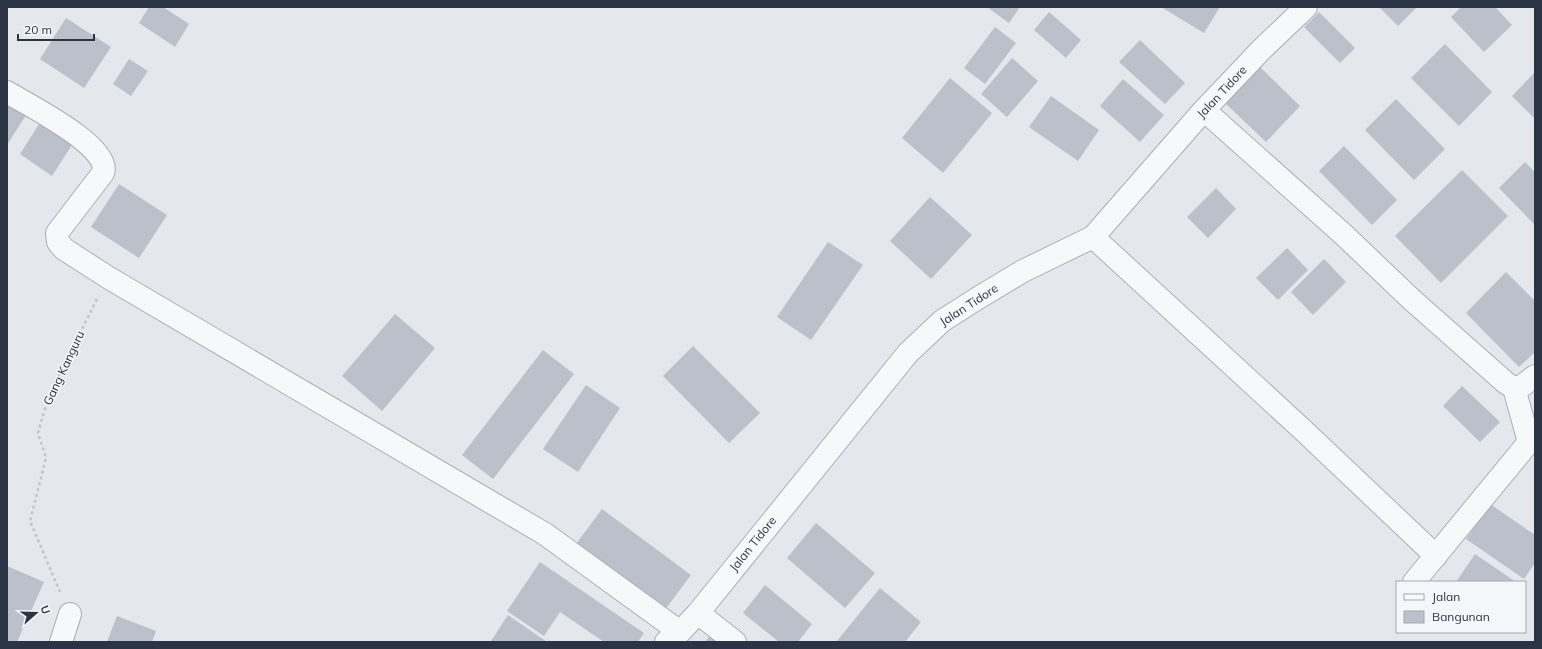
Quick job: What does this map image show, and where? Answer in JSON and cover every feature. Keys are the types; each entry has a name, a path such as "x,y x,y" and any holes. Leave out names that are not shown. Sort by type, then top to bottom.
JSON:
{"street":[{"name":"Jalan Tidore","path":"673,637 698,613 908,353 942,320 1023,271 1093,238 1204,110 1261,50 1306,7"},
{"path":"7,92 80,137 92,147 104,163 105,170 57,234 58,242 64,249 109,278 545,534 673,637"},
{"path":"1204,110 1344,235 1410,299 1506,383 1514,388 1530,442 1415,581"},
{"path":"1093,238 1303,430 1436,556"},
{"path":"1514,388 1522,386 1535,376"},
{"path":"698,613 735,642"},
{"path":"61,642 70,614"}],"path":[{"name":"Gang Kanguru","path":"70,614 30,521 46,458 38,433 48,398 101,290 109,278"}],"building":[{"path":"149,7 163,7 189,24 175,47 139,23"},
{"path":"987,7 1020,7 1009,23"},
{"path":"1161,7 1220,7 1204,33"},
{"path":"1379,7 1415,7 1416,8 1398,26"},
{"path":"1461,7 1495,7 1512,25 1484,52 1451,17"},
{"path":"1049,12 1081,40 1066,58 1034,30"},
{"path":"1319,12 1355,48 1340,63 1304,27"},
{"path":"66,18 111,47 84,88 40,59"},
{"path":"995,27 1016,43 985,84 964,68"},
{"path":"1140,40 1185,83 1165,104 1119,62"},
{"path":"1445,44 1492,92 1459,126 1411,78"},
{"path":"1012,58 1038,81 1007,117 981,94"},
{"path":"129,59 148,71 131,96 113,84"},
{"path":"1260,67 1300,106 1266,142 1225,103"},
{"path":"1535,72 1535,119 1512,96"},
{"path":"950,78 992,113 943,173 902,138"},
{"path":"1123,79 1164,115 1140,142 1100,106"},
{"path":"1051,96 1099,130 1078,161 1029,127"},
{"path":"7,98 28,112 7,145"},
{"path":"1396,99 1445,149 1414,180 1365,130"},
{"path":"39,124 72,145 52,176 20,154"},
{"path":"1344,146 1397,200 1372,225 1319,171"},
{"path":"1525,162 1535,172 1535,225 1499,188"},
{"path":"1462,170 1508,216 1441,283 1395,236"},
{"path":"119,184 167,215 139,258 91,227"},
{"path":"1216,188 1236,209 1208,238 1187,217"},
{"path":"930,197 972,235 931,279 890,241"},
{"path":"828,242 863,265 811,340 777,317"},
{"path":"1287,248 1308,270 1278,300 1256,278"},
{"path":"1324,259 1346,282 1313,315 1291,292"},
{"path":"1506,272 1535,301 1535,352 1519,367 1466,313"},
{"path":"395,314 435,348 382,411 342,376"},
{"path":"693,346 760,413 729,443 663,376"},
{"path":"543,350 574,374 493,479 462,455"},
{"path":"586,385 620,408 578,472 543,449"},
{"path":"1462,386 1500,422 1480,442 1443,406"},
{"path":"1490,504 1535,535 1535,563 1524,579 1466,539"},
{"path":"602,509 691,575 664,611 576,544"},
{"path":"816,523 875,573 845,608 787,558"},
{"path":"1475,554 1515,581 1457,581"},
{"path":"540,562 644,633 638,642 604,642 560,612 544,636 507,611"},
{"path":"7,566 44,582 17,642 7,642"},
{"path":"765,585 812,624 798,642 779,642 743,613"},
{"path":"880,588 921,622 905,642 837,641"},
{"path":"508,615 547,642 492,642 491,641"},
{"path":"117,616 156,631 152,642 107,642"},
{"path":"711,634 722,642 705,642"}]}
